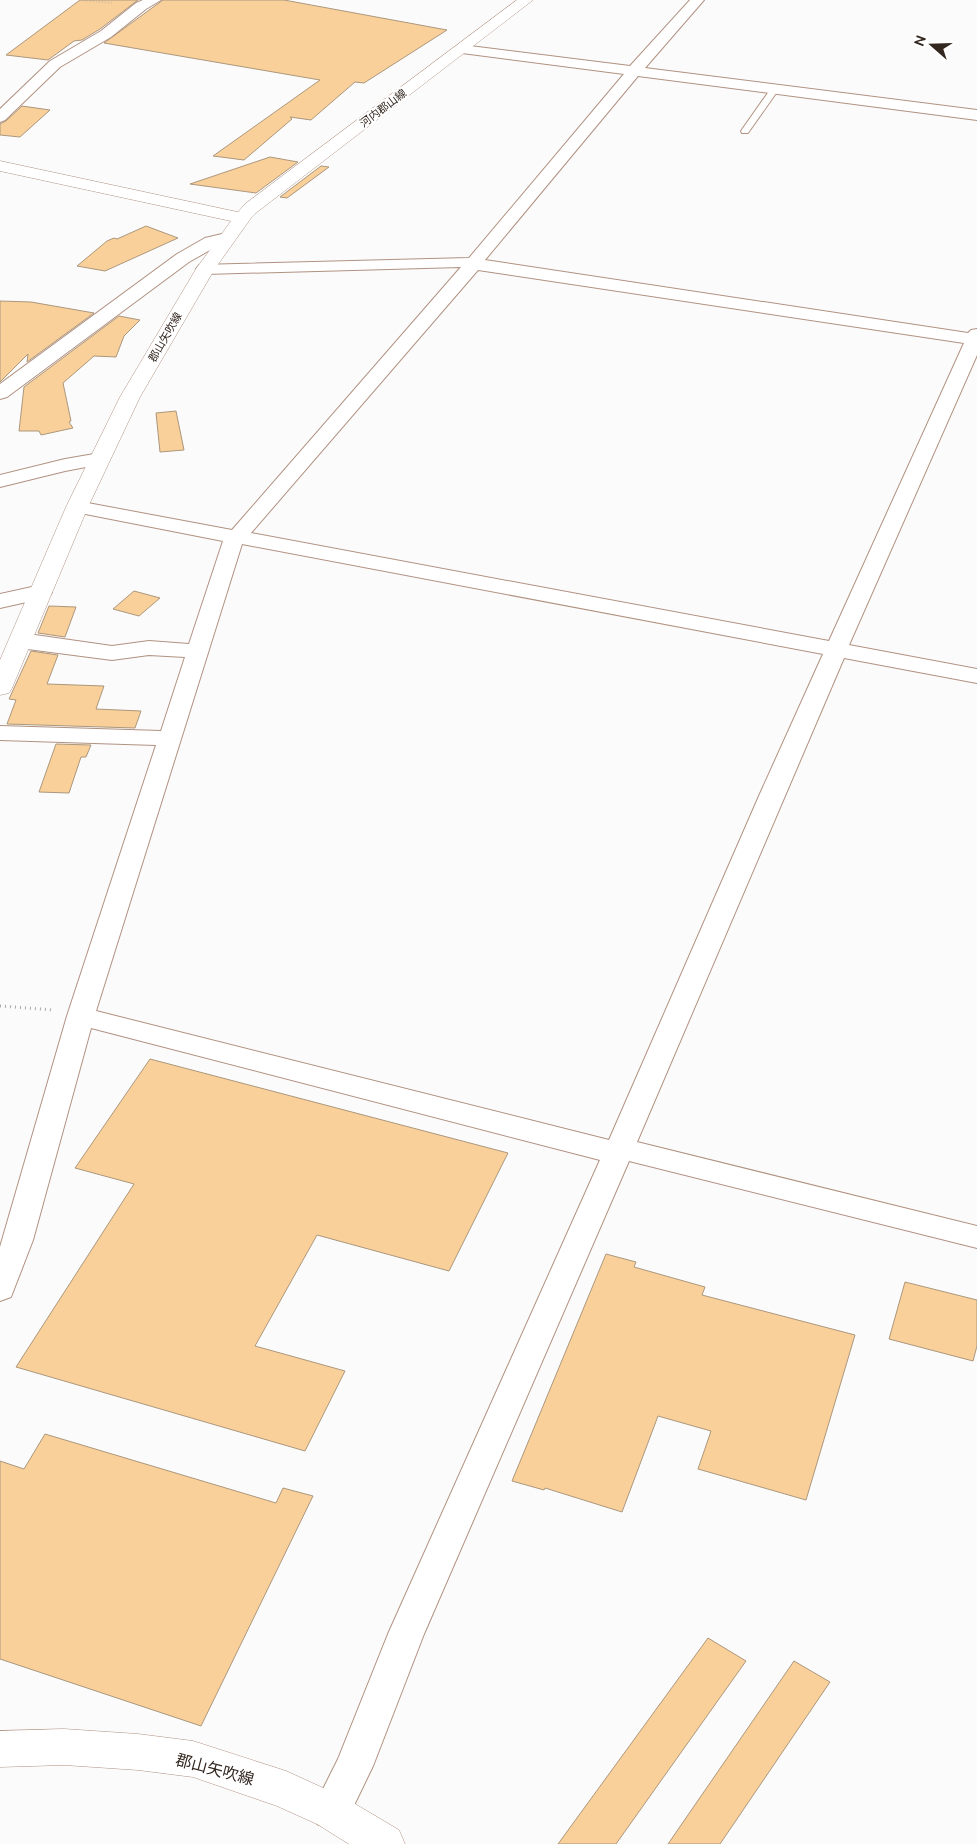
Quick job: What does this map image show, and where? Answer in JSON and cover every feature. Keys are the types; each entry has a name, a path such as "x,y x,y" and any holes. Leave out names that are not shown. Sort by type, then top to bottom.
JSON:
{"main road":[{"name":"河内郡山線","path":"242,218 251,208 308,164 526,0"},
{"path":"0,166 242,218"},
{"name":"郡山矢吹線","path":"0,688 77,507 130,397 205,269 242,218"},
{"name":"郡山矢吹線","path":"0,1749 64,1747 138,1752 194,1759 286,1790 331,1811 385,1844"}],"street":[{"path":"0,117 55,64 106,34 141,6 154,0"},
{"path":"0,1289 18,1240 81,1016 232,541 474,263 634,71 697,0"},
{"path":"462,49 977,115"},
{"path":"0,393 184,258 211,242 226,238"},
{"path":"205,269 474,263 976,338 836,650 406,1634 354,1766 331,1811"},
{"path":"0,481 65,465 100,459"},
{"path":"77,507 236,535 977,676"},
{"path":"0,602 20,595 41,592"},
{"path":"20,642 35,642 112,653 149,648 198,652"},
{"path":"0,733 170,738"},
{"path":"81,1016 603,1150 632,1151 977,1237"}],"lane":[{"path":"745,131 775,89"}],"path":[{"path":"81,0 119,4"},
{"path":"0,1006 60,1010 81,1016"}],"building":[{"path":"80,0 138,0 100,29 82,40 74,41 48,60 6,55"},
{"path":"163,0 284,0 447,30 364,83 355,82 311,120 290,117 292,119 244,160 213,156 320,80 104,43"},
{"path":"22,106 50,110 20,137 0,135 0,124"},
{"path":"270,157 298,162 256,193 190,184"},
{"path":"321,166 329,167 287,198 280,197"},
{"path":"146,226 178,238 105,271 77,266 107,241 114,238 117,239"},
{"path":"0,301 31,302 94,313 27,362 28,354 0,382"},
{"path":"119,316 140,320 124,336 116,357 94,356 63,383 71,421 69,422 73,428 41,435 39,431 19,431 24,387"},
{"path":"176,411 184,450 160,452 156,413"},
{"path":"134,591 160,598 139,616 113,609"},
{"path":"49,606 76,607 65,637 38,633"},
{"path":"31,651 58,655 47,684 104,686 96,709 141,711 135,728 7,724 16,700 9,699"},
{"path":"56,744 91,745 86,757 81,757 69,793 39,792"},
{"path":"150,1059 508,1153 449,1271 317,1235 255,1346 345,1371 305,1451 16,1367 134,1184 75,1168"},
{"path":"606,1254 636,1262 634,1267 705,1287 702,1295 855,1335 806,1500 698,1469 711,1431 658,1416 622,1512 545,1488 544,1490 512,1481"},
{"path":"905,1282 977,1300 977,1346 973,1361 889,1339"},
{"path":"45,1434 276,1503 283,1488 313,1496 201,1726 0,1659 0,1461 24,1469"},
{"path":"708,1638 746,1661 616,1844 558,1844"},
{"path":"794,1661 830,1682 720,1844 668,1844"}]}
